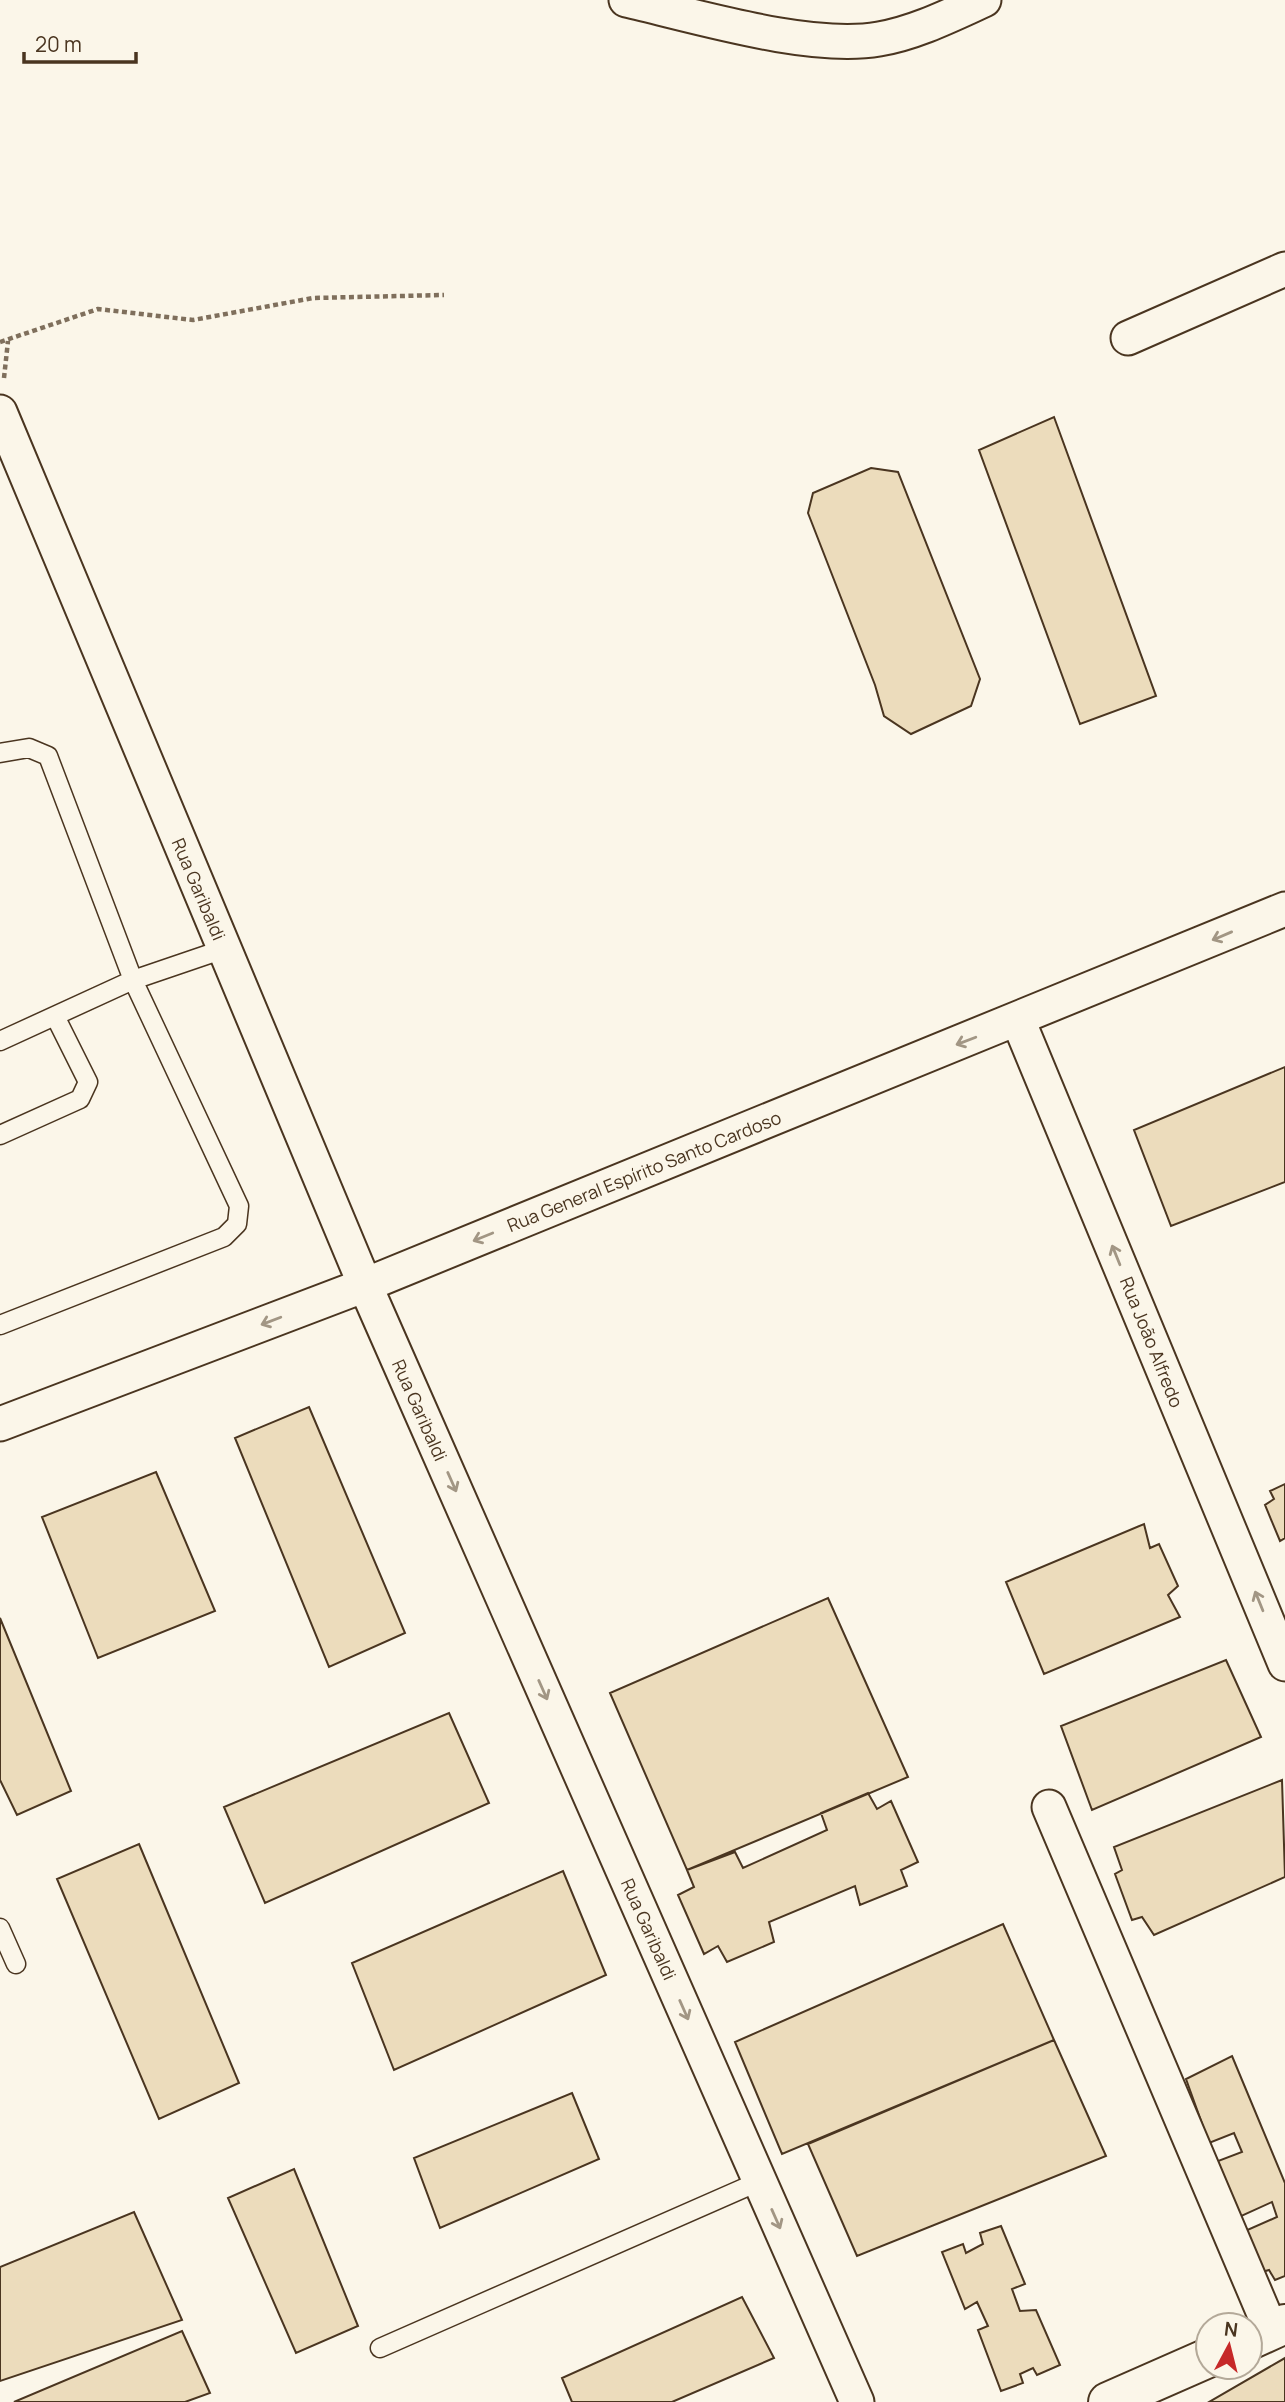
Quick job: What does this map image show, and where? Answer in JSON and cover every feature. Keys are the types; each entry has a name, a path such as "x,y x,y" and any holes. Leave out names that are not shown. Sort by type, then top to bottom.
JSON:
{"street":[{"path":"626,0 752,29 829,41 879,39 932,23 984,0"},
{"path":"1128,338 1285,269"},
{"name":"Rua Garibaldi","path":"0,412 365,1285 857,2402"},
{"name":"Rua General Espírito Santo Cardoso","path":"0,1424 365,1285 1285,909"},
{"name":"Rua João Alfredo","path":"1018,1020 1285,1664"},
{"path":"1049,1807 1269,2331"},
{"path":"1108,2402 1161,2391 1194,2368"}],"lane":[{"path":"0,753 29,748 48,756 133,980 239,1206 237,1224 224,1237 0,1325"},
{"path":"0,1041 133,980 224,949"},
{"path":"0,1135 80,1098 86,1092 88,1083 55,1016"},
{"path":"0,1927 16,1964"},
{"path":"380,2348 760,2181"}],"path":[{"path":"0,342 98,309 193,320 313,298 444,295"}],"building":[{"path":"1054,417 1156,696 1080,724 979,450"},
{"path":"871,468 898,472 980,679 971,706 911,734 884,716 875,685 808,513 813,493"},
{"path":"1285,1067 1285,1182 1171,1226 1134,1130"},
{"path":"309,1407 405,1633 329,1667 235,1438"},
{"path":"156,1472 215,1611 98,1658 42,1517"},
{"path":"1285,1484 1285,1538 1280,1541 1265,1505 1274,1499 1270,1491"},
{"path":"1144,1524 1150,1548 1159,1544 1178,1586 1168,1595 1180,1617 1044,1674 1006,1582"},
{"path":"828,1598 908,1777 687,1870 610,1693"},
{"path":"0,1618 71,1791 17,1815 0,1780"},
{"path":"1226,1660 1261,1737 1092,1810 1061,1726"},
{"path":"449,1713 489,1803 265,1903 224,1807"},
{"path":"1282,1780 1285,1877 1154,1935 1142,1917 1132,1920 1115,1874 1122,1870 1114,1847"},
{"path":"868,1793 877,1809 891,1801 918,1862 901,1870 907,1886 860,1905 855,1886 769,1922 774,1942 727,1962 718,1946 704,1954 678,1895 694,1887 687,1870 735,1852 743,1868 827,1830 821,1813"},
{"path":"139,1844 239,2083 159,2119 57,1879"},
{"path":"563,1871 606,1975 394,2070 352,1963"},
{"path":"1003,1924 1054,2040 782,2154 735,2042"},
{"path":"1054,2040 1106,2156 857,2256 808,2144"},
{"path":"1232,2056 1285,2183 1285,2276 1275,2280 1269,2270 1262,2272 1245,2231 1277,2217 1272,2202 1237,2218 1218,2161 1242,2152 1234,2133 1209,2143 1186,2079"},
{"path":"572,2093 599,2159 440,2228 414,2158"},
{"path":"294,2169 358,2326 296,2353 228,2198"},
{"path":"134,2212 182,2320 0,2381 0,2267"},
{"path":"1001,2226 1025,2284 1012,2289 1020,2311 1036,2310 1060,2365 1037,2375 1033,2368 1020,2374 1023,2383 1001,2391 978,2330 988,2326 977,2302 965,2309 942,2252 963,2244 966,2253 983,2244 980,2233"},
{"path":"742,2297 774,2358 672,2402 572,2402 562,2378"},
{"path":"182,2331 210,2393 185,2402 14,2402"},
{"path":"1285,2358 1285,2402 1209,2402 1245,2381 1264,2381 1264,2370"}]}
